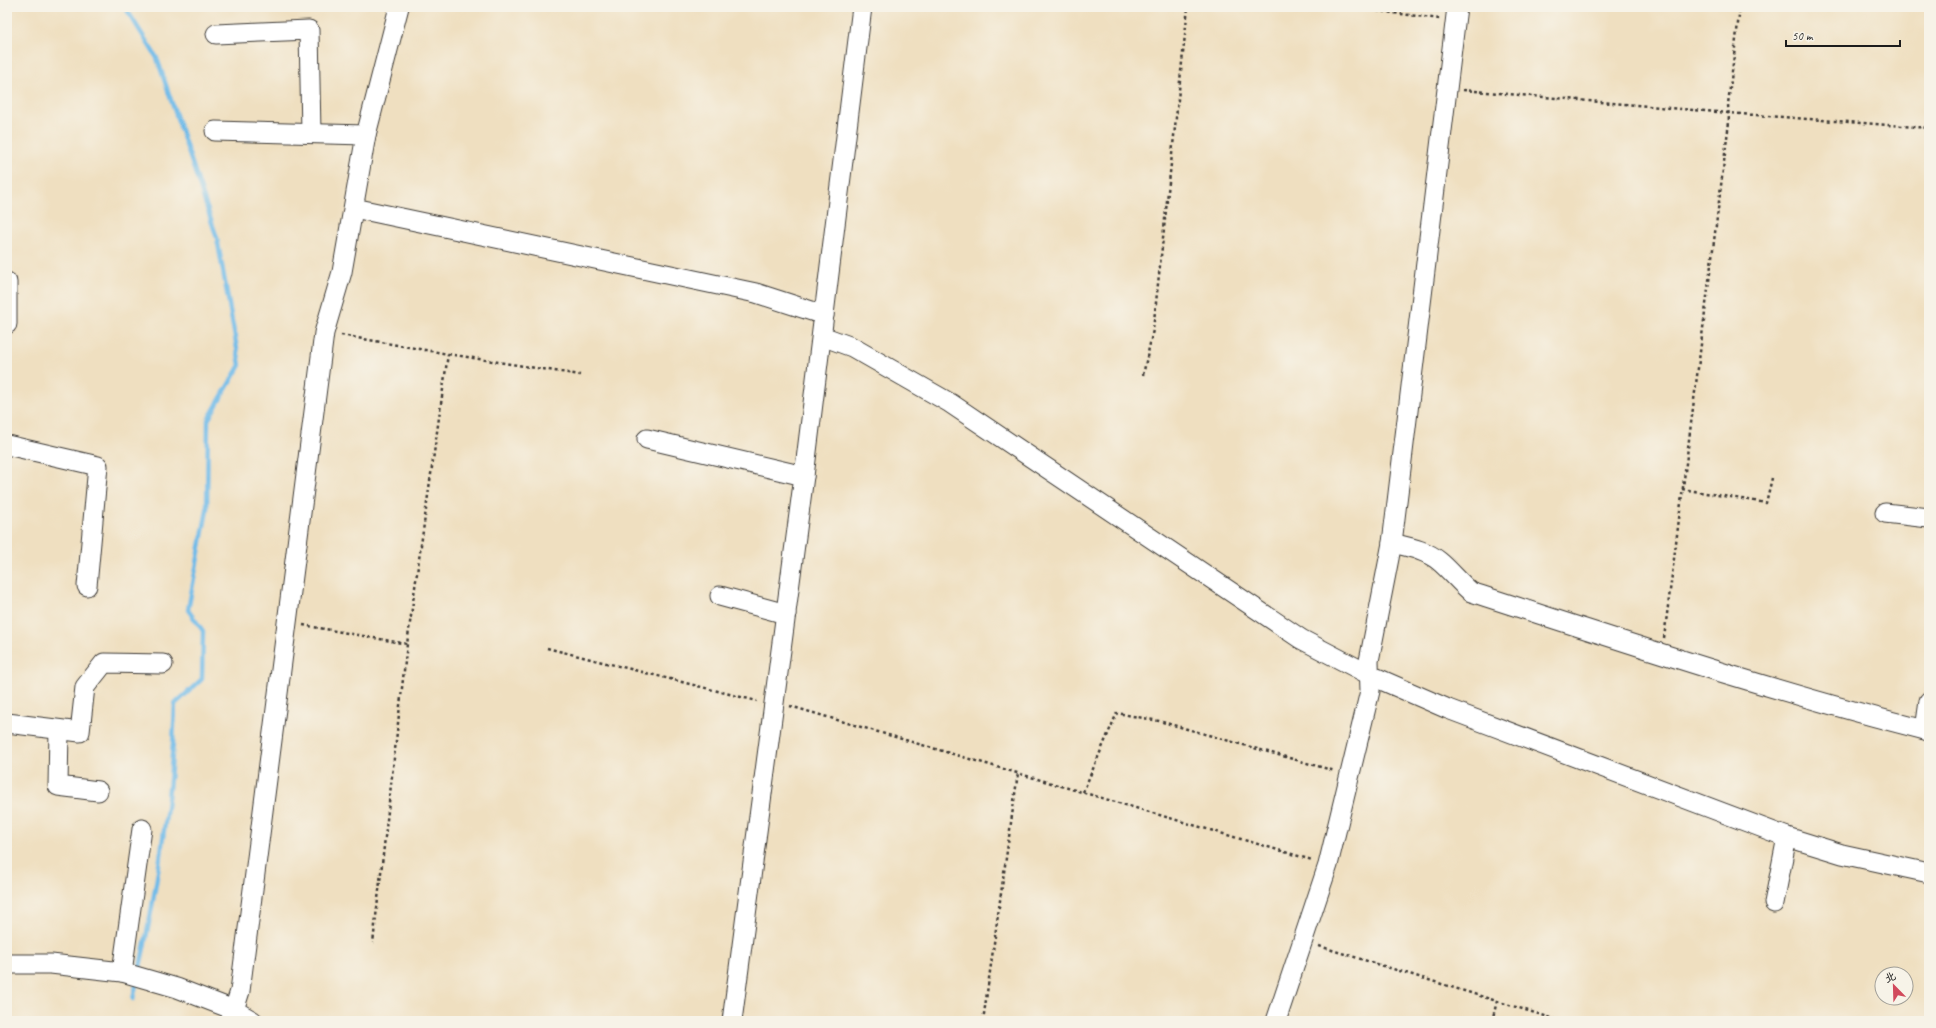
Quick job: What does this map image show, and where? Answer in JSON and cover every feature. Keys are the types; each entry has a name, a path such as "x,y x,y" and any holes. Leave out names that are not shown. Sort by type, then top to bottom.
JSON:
{"street":[{"path":"234,1010 240,991 324,332 342,272 366,135 399,7"},
{"path":"732,1021 822,336 862,7"},
{"path":"1276,1021 1328,865 1370,691 1370,661 1390,551 1456,14"},
{"path":"216,34 309,30 311,133"},
{"path":"215,131 366,135"},
{"path":"354,208 756,293 824,315"},
{"path":"7,282 7,324"},
{"path":"822,336 852,347 950,402 1301,639 1370,675 1448,709 1787,837 1842,854 1929,873"},
{"path":"647,439 804,476"},
{"path":"7,445 98,466 87,586"},
{"path":"1885,513 1929,518"},
{"path":"1390,551 1428,553 1440,561 1457,580 1471,592 1850,711 1927,731 1929,701"},
{"path":"720,596 786,614"},
{"path":"7,723 80,732 85,687 104,663 162,664"},
{"path":"59,730 58,786 98,791"},
{"path":"122,972 142,829"},
{"path":"1774,903 1787,837"},
{"path":"7,964 51,964 122,972 177,988 234,1010 253,1021"}],"path":[{"path":"1143,375 1153,330 1188,7"},
{"path":"1347,7 1456,14"},
{"path":"1662,653 1729,122 1728,104 1740,7"},
{"path":"1447,89 1728,113 1929,128"},
{"path":"324,332 580,376"},
{"path":"373,943 407,644 448,354"},
{"path":"1682,489 1766,503 1772,478"},
{"path":"287,622 407,644"},
{"path":"547,648 774,704 788,705 1328,865"},
{"path":"1084,792 1117,713 1158,721 1350,775"},
{"path":"984,1021 1018,773"},
{"path":"1303,941 1561,1021"},
{"path":"1492,1021 1497,1001"}],"waterway":[{"path":"125,7 157,58 217,238 240,365 208,420 207,510 188,610 203,631 202,679 175,704 171,771 163,839 139,972"},
{"path":"133,999 137,981"}]}
